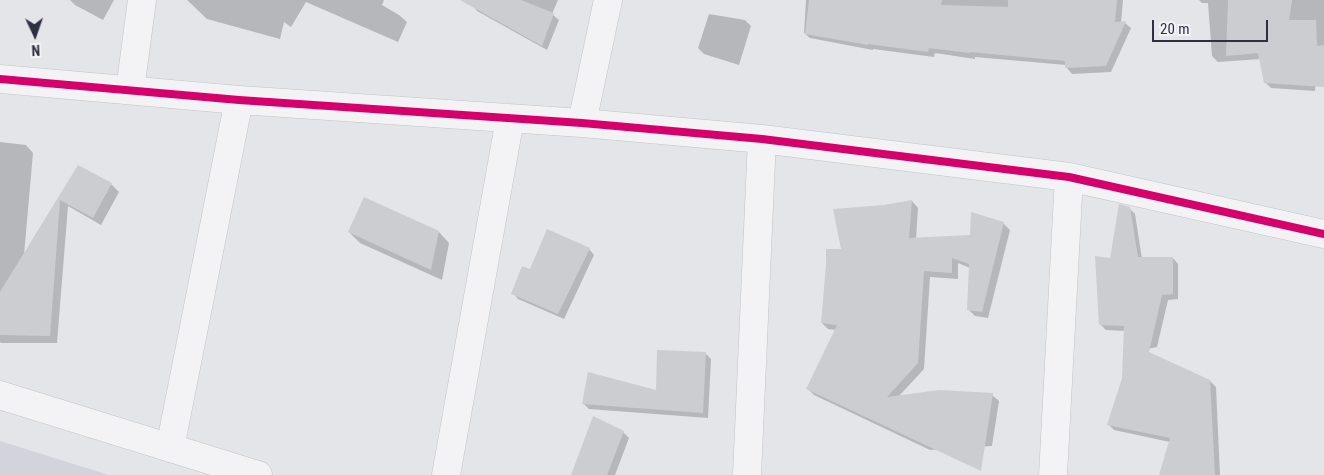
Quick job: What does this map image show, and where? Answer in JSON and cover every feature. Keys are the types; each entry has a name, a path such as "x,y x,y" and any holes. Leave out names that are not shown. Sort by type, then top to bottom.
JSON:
{"street":[{"path":"130,90 142,0"},
{"path":"582,123 608,0"},
{"path":"0,79 239,100 582,123 762,139 1069,177 1324,234"},
{"path":"170,448 239,100"},
{"path":"446,475 510,119"},
{"path":"748,475 762,139"},
{"path":"1053,475 1069,177"},
{"path":"0,395 258,475"}],"shaded area":[{"path":"0,441 109,475 0,475"}],"building":[{"path":"460,0 521,0 554,13 542,46"},
{"path":"809,0 942,0 941,5 1008,7 1008,0 1117,0 1115,22 1126,21 1106,66 1065,68 1065,61 929,48 928,52 868,45 805,34"},
{"path":"1228,0 1292,0 1289,20 1316,20 1317,46 1324,45 1324,87 1264,83 1258,53 1226,56"},
{"path":"78,165 112,183 93,218 60,200 50,336 0,335 0,292"},
{"path":"364,197 439,231 431,270 348,232"},
{"path":"912,200 909,238 970,235 971,212 1004,222 982,312 967,310 969,264 952,258 952,273 924,271 918,363 887,397 939,390 993,393 981,471 806,389 837,325 821,323 826,249 841,249 833,209 884,205"},
{"path":"1119,204 1130,207 1138,257 1173,257 1173,294 1162,295 1149,352 1210,380 1215,475 1159,475 1170,438 1107,425 1122,378 1124,326 1099,325 1095,256 1110,258"},
{"path":"547,229 590,248 558,314 511,294 522,266 530,269"},
{"path":"657,350 706,352 703,413 582,404 588,372 656,390"},
{"path":"593,416 624,431 607,475 571,475"}],"cycle path":[{"path":"0,79 239,100 582,123 762,139 1069,177 1324,234"}]}
